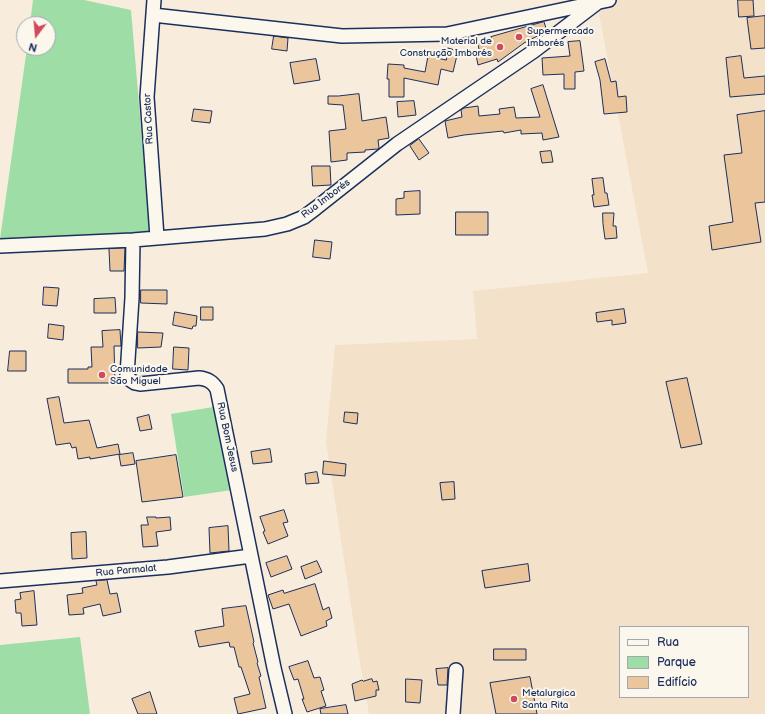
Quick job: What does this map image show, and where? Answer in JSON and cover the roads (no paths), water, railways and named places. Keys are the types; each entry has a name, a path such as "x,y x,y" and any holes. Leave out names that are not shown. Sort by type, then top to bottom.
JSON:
{"street":[{"name":"Rua Castor","path":"154,0 147,96 157,237"},
{"path":"153,15 342,36 447,34 603,1"},
{"name":"Rua Imborés","path":"0,246 133,240 265,229 287,224 304,217 397,144 534,51 603,1"},
{"name":"Rua Bom Jesus","path":"133,240 132,298 127,375 129,379 140,384 199,378 205,379 214,384 217,389 274,668 285,714"},
{"name":"Rua Parmalat","path":"0,581 168,567 251,556"},
{"path":"453,714 456,670"}],"place":[{"name":"Supermercado Imborés","path":"519,37"},
{"name":"Material de Construção Imborés","path":"500,47"},
{"name":"Comunidade São Miguel","path":"102,375"},
{"name":"Metalurgica Santa Rita","path":"514,699"}]}
